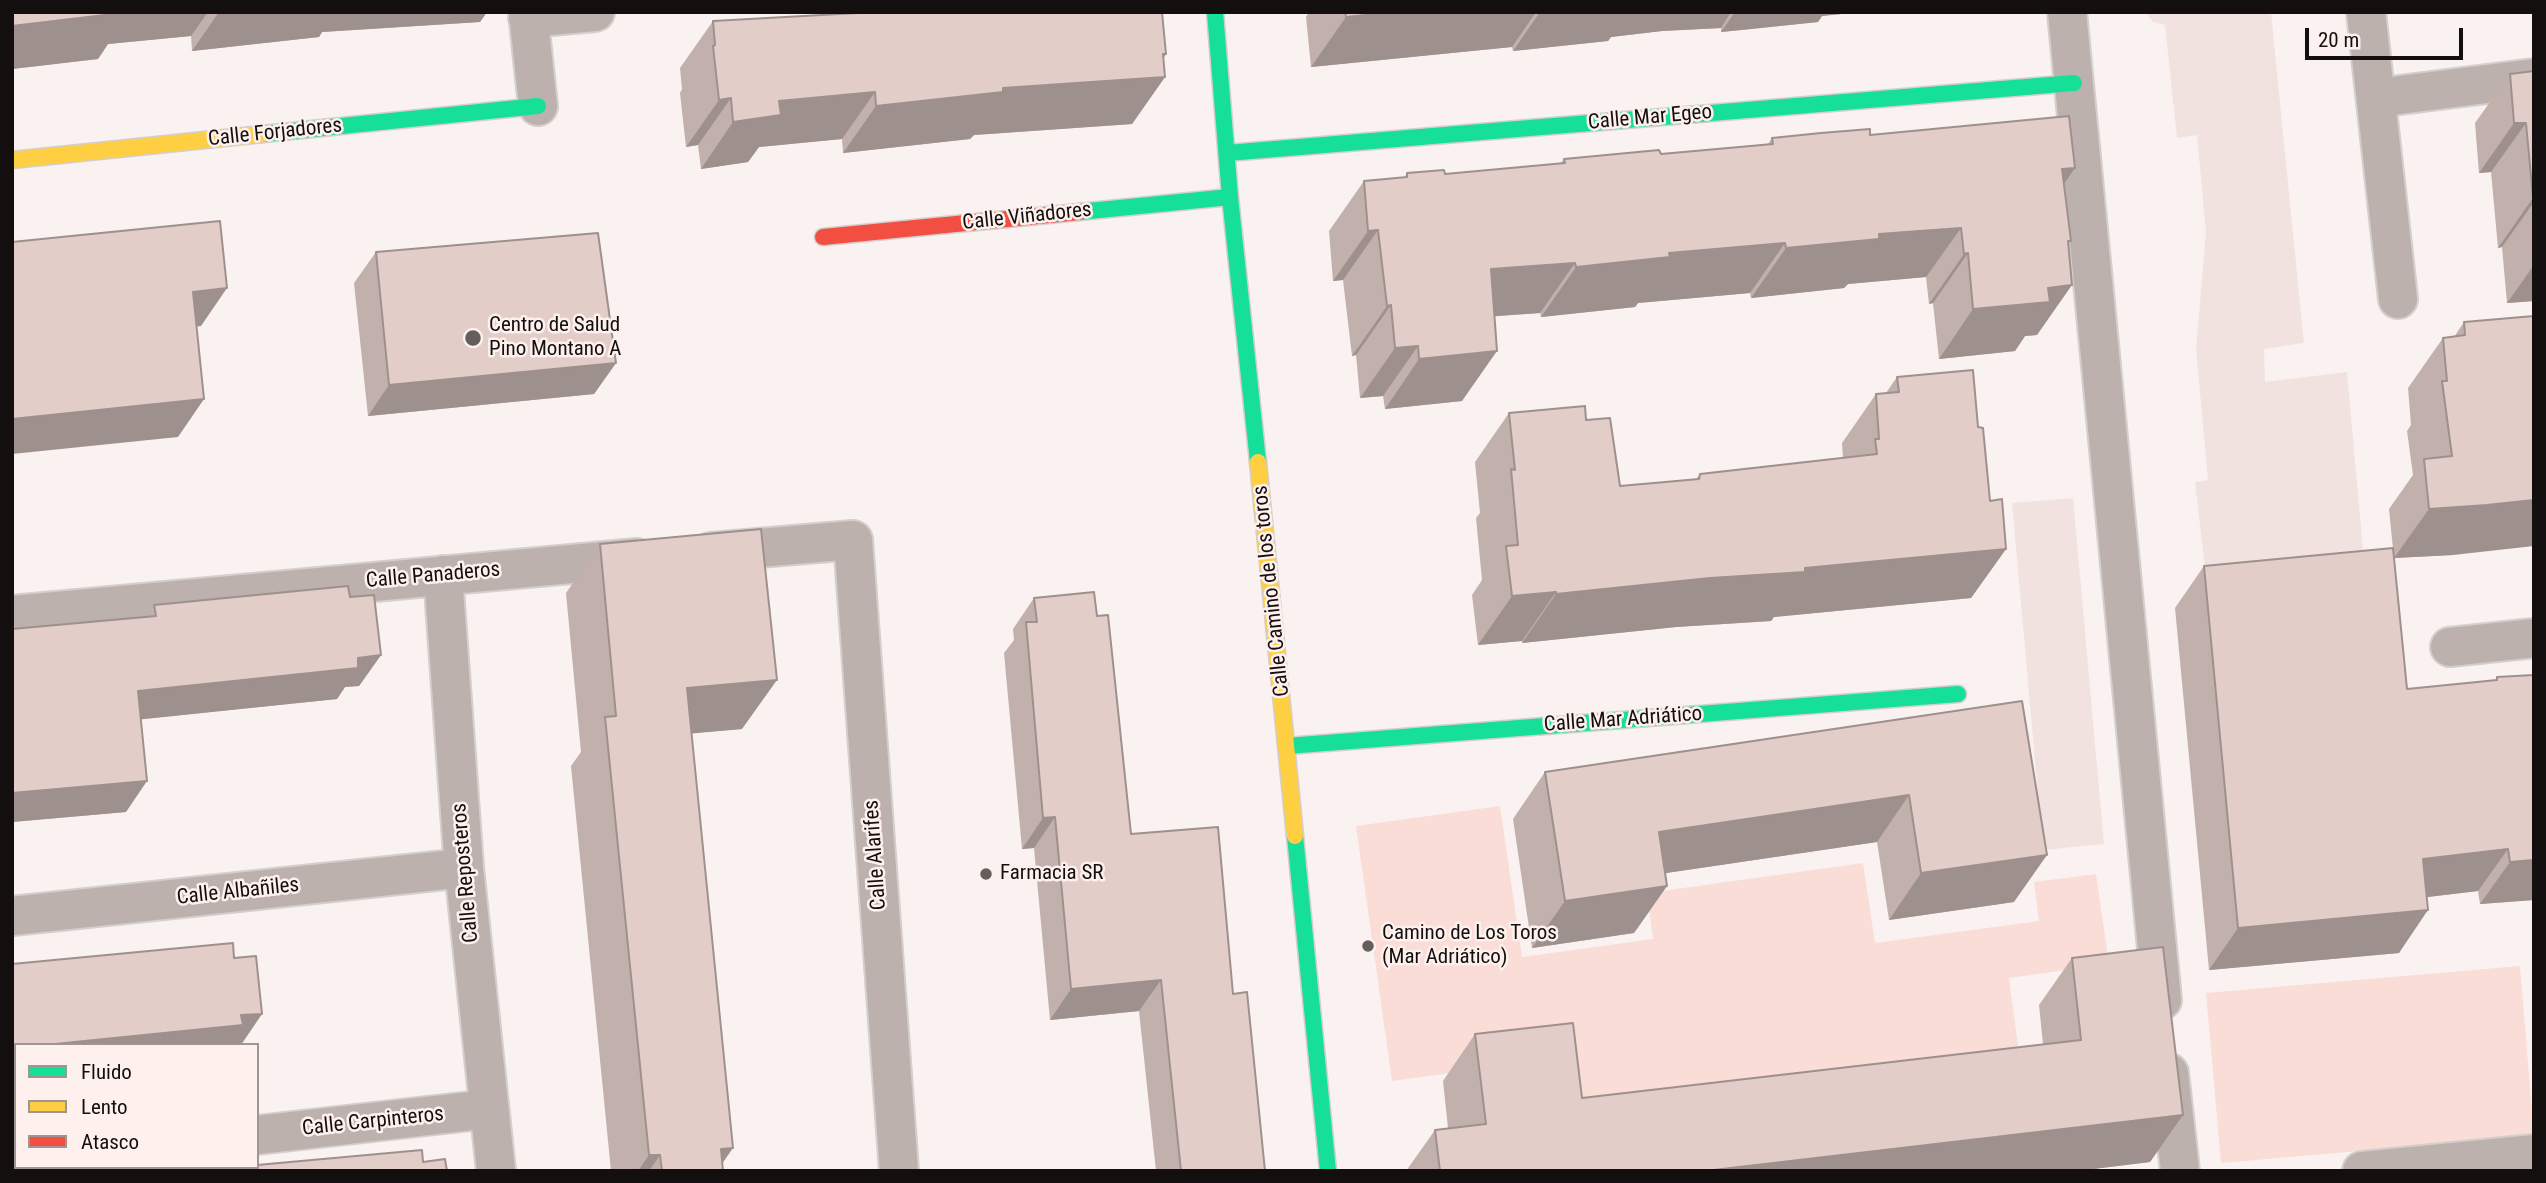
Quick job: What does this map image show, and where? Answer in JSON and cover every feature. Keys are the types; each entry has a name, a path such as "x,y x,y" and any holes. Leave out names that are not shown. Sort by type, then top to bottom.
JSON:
{"street":[{"path":"538,106 528,15 595,12"},
{"name":"Calle Camino de los toros","path":"1215,12 1230,197 1328,1171"},
{"path":"2067,12 2180,1171"},
{"path":"2366,12 2398,299"},
{"path":"2376,98 2534,78"},
{"name":"Calle Mar Egeo","path":"1227,153 2074,83"},
{"name":"Calle Forjadores","path":"12,160 538,106"},
{"name":"Calle Viñadores","path":"823,237 1230,197"},
{"name":"Calle Panaderos","path":"12,615 853,540"},
{"name":"Calle Alarifes","path":"853,540 899,1171"},
{"name":"Calle Reposteros","path":"443,575 464,868 496,1171"},
{"path":"2450,647 2534,638"},
{"name":"Calle Mar Adriático","path":"1287,746 1958,694"},
{"name":"Calle Albañiles","path":"12,916 464,868"},
{"name":"Calle Carpinteros","path":"259,1135 489,1109"},
{"path":"2362,1171 2534,1154"}],"shaded area":[{"path":"2145,12 2271,12 2304,343 2264,349 2265,382 2347,372 2364,561 2206,577 2195,482 2208,480 2196,349 2206,232 2197,135 2177,138 2165,25 2153,22"},
{"path":"2073,498 2104,844 2043,850 2012,503"},
{"path":"1500,806 1522,957 1653,939 1647,893 1863,863 1875,943 2039,921 2034,882 2096,874 2109,964 2009,978 2020,1061 1564,1123 1555,1059 1392,1081 1356,826"},
{"path":"2520,966 2534,1136 2221,1163 2206,993"}],"building":[{"path":"12,12 130,12 12,26"},
{"path":"876,12 1162,12 1165,77 1003,88 1003,92 876,106 875,92 779,101 781,115 733,122 731,98 719,100 713,21"},
{"path":"1345,12 1393,12 1346,17"},
{"path":"2534,71 2533,198 2526,123 2514,123 2510,74"},
{"path":"2069,116 2075,168 2062,169 2071,241 2068,241 2072,285 2048,288 2050,302 1973,309 1968,253 1964,254 1961,228 1879,234 1879,239 1786,248 1785,243 1669,253 1670,257 1576,267 1575,263 1491,269 1497,351 1419,359 1418,346 1395,348 1391,305 1387,306 1378,230 1368,231 1364,181 1407,177 1407,173 1444,170 1445,174 1565,163 1564,159 1659,150 1661,154 1773,144 1772,138 1821,133 1870,129 1870,135"},
{"path":"220,221 227,288 193,292 204,399 12,419 12,242"},
{"name":"Centro de Salud Pino Montano A","path":"598,233 616,363 389,385 376,252"},
{"path":"2534,316 2534,500 2429,509 2424,459 2452,456 2442,381 2447,381 2443,338 2465,335 2464,322"},
{"path":"1973,370 1978,427 1983,428 1990,501 2002,499 2006,549 1805,568 1805,572 1512,596 1506,546 1518,545 1511,469 1515,470 1509,413 1585,406 1586,420 1610,418 1620,486 1699,479 1700,474 1877,454 1875,439 1879,439 1876,394 1899,392 1897,377"},
{"path":"761,529 777,680 687,688 733,1148 721,1149 723,1171 662,1171 660,1155 649,1155 605,717 616,716 600,544"},
{"path":"2393,548 2407,689 2534,675 2534,860 2510,862 2508,849 2423,859 2428,910 2238,928 2204,566"},
{"path":"348,586 350,597 374,595 381,655 358,658 358,668 138,691 147,781 12,793 12,629 156,616 154,605"},
{"path":"1094,592 1097,616 1108,615 1131,834 1218,827 1233,994 1247,992 1265,1171 1181,1171 1161,980 1071,989 1055,817 1043,818 1026,622 1037,622 1034,598"},
{"path":"2022,701 2047,855 1921,873 1909,795 1659,832 1667,886 1565,901 1545,772"},
{"path":"233,943 234,958 256,956 262,1014 241,1015 243,1025 65,1043 14,1043 12,1048 12,964"},
{"path":"2163,947 2183,1115 1705,1171 1440,1171 1435,1130 1486,1124 1475,1034 1573,1023 1582,1098 2081,1040 2072,958"},
{"path":"422,1150 423,1162 445,1159 447,1171 223,1171 259,1169 259,1165"}],"traffic: fast":[{"path":"1215,12 1230,197 1258,462"},
{"path":"1227,153 2074,83"},
{"path":"263,134 538,106"},
{"path":"1079,212 1230,197"},
{"path":"1287,746 1958,694"},
{"path":"1295,836 1328,1171"}],"traffic: slow":[{"path":"12,160 263,134"},
{"path":"1258,462 1295,836"}],"traffic: jam":[{"path":"823,237 1079,212"}],"place":[{"name":"Centro de Salud Pino Montano A","path":"473,338"},
{"name":"Farmacia SR","path":"986,874"},
{"name":"Camino de Los Toros (Mar Adriático)","path":"1368,946"}]}
